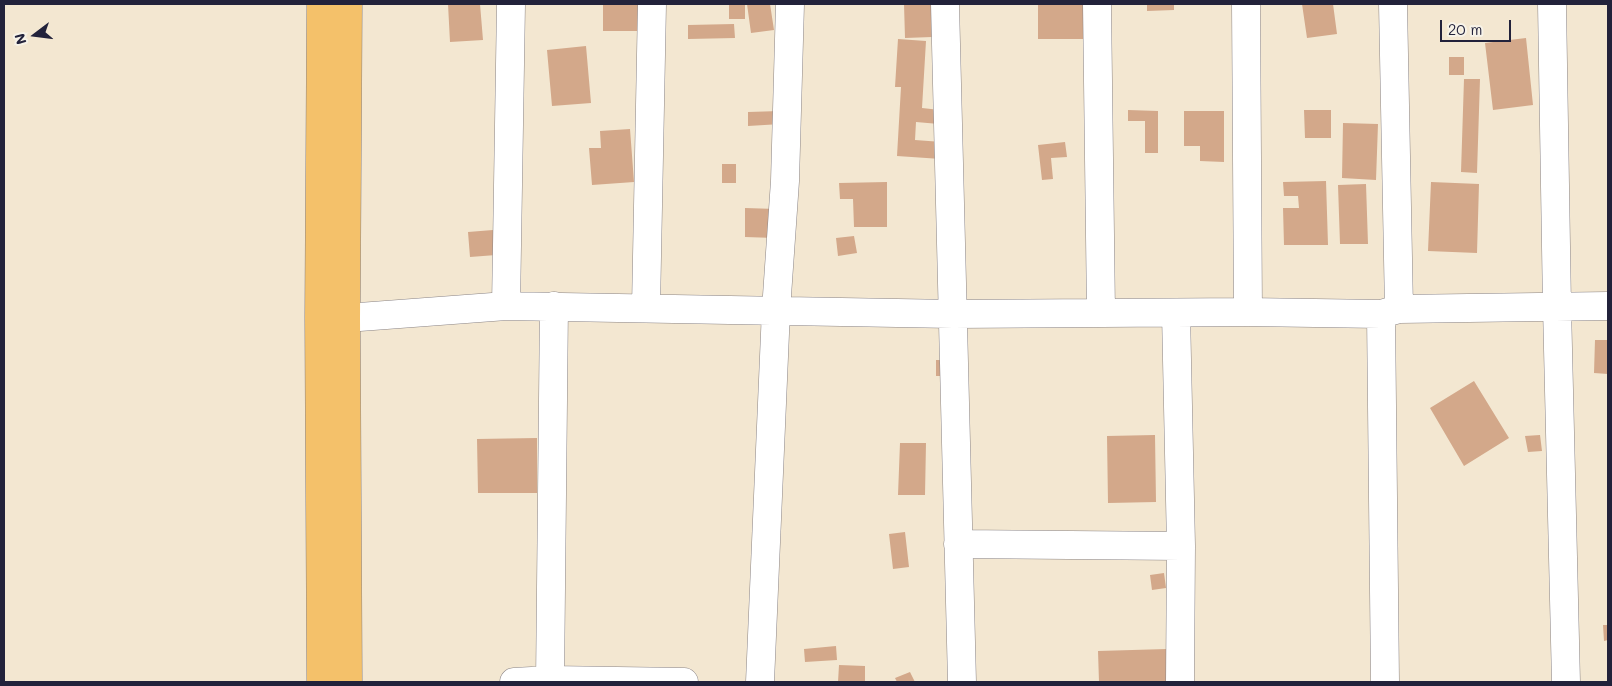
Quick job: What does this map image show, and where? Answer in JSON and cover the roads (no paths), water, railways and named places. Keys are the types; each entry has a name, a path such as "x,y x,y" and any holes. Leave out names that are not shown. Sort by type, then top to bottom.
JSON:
{"main road":[{"path":"321,4 319,317 321,682"},
{"path":"348,4 346,318 348,682"}],"street":[{"path":"506,306 511,4"},
{"path":"646,307 652,4"},
{"path":"760,682 776,310 785,182 790,4"},
{"path":"945,4 962,682"},
{"path":"1097,4 1100,313"},
{"path":"1246,4 1248,312"},
{"path":"1384,682 1393,4"},
{"path":"1552,4 1566,682"},
{"path":"319,317 346,318 506,306 646,307 953,314 1390,311 1608,306"},
{"path":"550,681 554,306"},
{"path":"1176,313 1181,546 1180,682"},
{"path":"958,544 1181,546"},
{"path":"514,682 684,682"}]}
